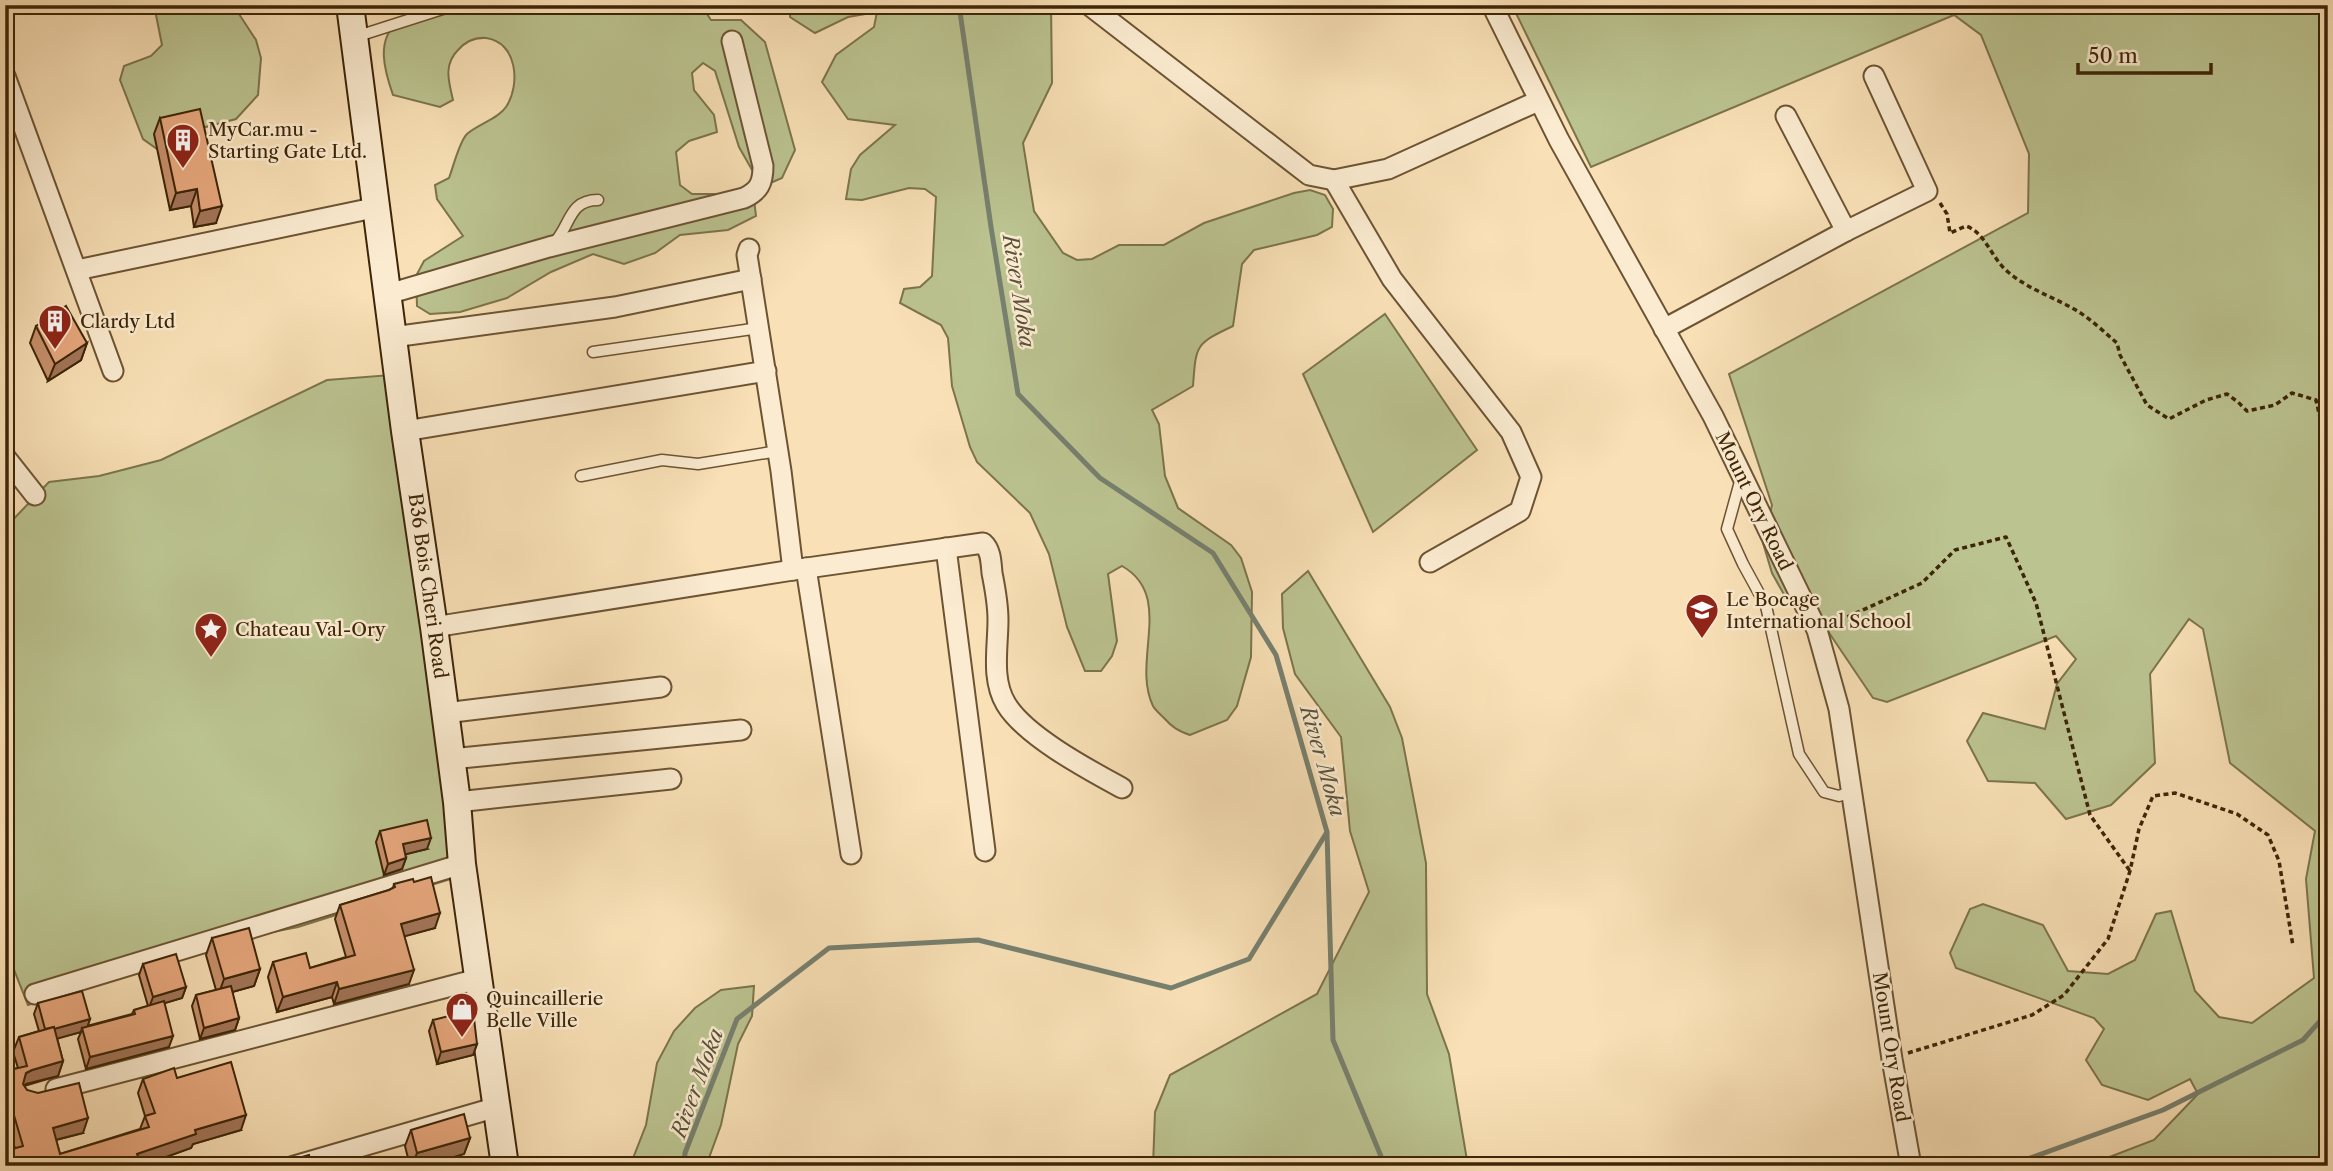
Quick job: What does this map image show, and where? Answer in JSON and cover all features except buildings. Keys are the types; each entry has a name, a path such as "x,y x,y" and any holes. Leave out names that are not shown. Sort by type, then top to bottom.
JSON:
{"main road":[{"name":"B36 Bois Cheri Road","path":"350,5 405,431 457,802 462,864 505,1166"}],"street":[{"path":"1089,5 1309,175 1334,180 1388,169 1538,101"},
{"name":"Mount Ory Road","path":"1492,5 1538,101 1713,416 1817,630 1839,709 1892,1059 1911,1166"},
{"path":"388,294 549,247 744,198 758,190 763,166 732,41"},
{"path":"5,76 113,371"},
{"path":"1664,329 1846,231 1927,191 1874,76"},
{"path":"1786,116 1846,231"},
{"path":"1334,180 1392,279 1511,432 1531,477 1520,511 1430,562"},
{"path":"77,270 378,207"},
{"path":"749,249 747,255 778,451 851,854"},
{"path":"393,337 615,307 751,278"},
{"path":"405,431 766,371"},
{"path":"5,457 35,495"},
{"path":"434,627 980,542 988,547 998,618 997,680 1007,707 1029,729 1122,788"},
{"path":"946,548 985,851"},
{"path":"445,713 661,687"},
{"path":"451,759 741,730"},
{"path":"457,802 671,779"},
{"path":"35,994 462,864"},
{"path":"43,1093 478,979"},
{"path":"294,1166 497,1107"}],"lane":[{"path":"355,38 455,5"},
{"path":"549,247 556,242 578,205 587,200 598,200"},
{"path":"593,352 759,328"},
{"path":"581,476 662,460 698,464 778,451"},
{"path":"1742,475 1727,529 1766,606 1799,754 1824,792 1839,796 1853,791"}],"path":[{"path":"1927,191 1947,214 1950,233 1966,226 1975,229 1986,242 1993,257 2009,273 2050,299 2076,310 2117,342 2120,355 2147,405 2169,419 2206,400 2227,394 2247,411 2275,405 2292,393 2316,400 2323,431 2328,436"},
{"path":"1817,630 1923,583 1955,550 2006,537 2036,603 2091,815 2130,871"},
{"path":"1892,1059 2032,1014 2064,995 2108,939 2130,871 2139,829 2153,796 2175,793 2237,814 2268,835 2279,861 2293,946"}],"green space":[{"path":"154,5 236,5 237,11 256,40 261,58 258,95 236,119 202,128 173,147 157,149 143,139 120,80 124,66 151,56 162,45"},
{"path":"423,5 701,5 711,20 741,20 765,42 795,150 782,178 768,184 755,175 739,147 715,71 703,63 692,73 694,90 714,115 717,132 689,141 676,152 680,185 692,194 740,194 754,200 756,216 728,230 680,235 655,253 624,264 593,254 551,272 507,298 460,312 430,314 417,306 416,276 424,261 463,236 437,199 435,185 449,178 467,134 506,107 514,87 514,76 510,56 504,47 496,41 478,38 464,45 450,62 448,74 453,100 440,107 393,95 385,67 386,38 398,22"},
{"path":"791,5 1051,5 1052,83 1023,143 1034,211 1063,253 1077,260 1092,259 1119,245 1164,245 1204,223 1294,193 1310,190 1325,195 1333,209 1332,227 1317,235 1254,250 1242,264 1233,326 1211,337 1200,347 1195,362 1193,386 1152,410 1159,424 1165,476 1178,508 1231,545 1241,558 1252,592 1251,657 1237,706 1227,720 1190,735 1173,726 1154,708 1146,669 1149,612 1146,594 1138,579 1122,566 1108,574 1117,641 1112,656 1101,671 1085,671 1067,627 1049,554 1030,513 977,462 970,447 952,386 948,338 941,325 900,303 904,289 920,287 932,276 936,197 925,189 909,188 862,200 846,199 851,169 860,155 895,125 848,119 822,82 836,55 874,27 877,12 848,17 815,33 790,17"},
{"path":"1512,5 2328,5 2328,1166 2086,1166 2154,1140 2198,1094 2190,1079 2148,1100 2102,1085 2086,1060 2104,1029 2094,1018 1956,968 1950,953 1970,909 1983,904 2043,925 2068,971 2108,974 2135,960 2156,914 2171,911 2195,991 2219,1017 2252,1023 2314,978 2306,879 2315,831 2230,763 2203,629 2189,619 2150,674 2155,763 2111,805 2066,819 2035,783 1988,781 1967,741 1983,713 2045,729 2057,684 2076,659 2056,636 1887,702 1873,698 1815,612 1787,600 1772,573 1763,543 1772,505 1729,374 2028,213 2029,154 1981,35 1954,15 1591,167"},
{"path":"1385,314 1477,450 1373,532 1303,374"},
{"path":"391,375 463,875 298,927 257,935 144,967 28,1005 5,947 5,528 49,482 99,476 161,460 327,380"},
{"path":"1308,571 1390,707 1402,738 1426,863 1427,994 1449,1054 1468,1166 1153,1166 1155,1112 1170,1075 1317,994 1369,892 1350,831 1341,737 1295,674 1283,628 1282,594"},
{"path":"754,986 752,1016 738,1044 721,1125 706,1166 630,1166 646,1125 657,1063 674,1031 695,1008 721,990"}],"waterway":[{"name":"River Moka","path":"684,1166 685,1153 737,1019 829,948 978,940 1171,988 1249,959 1327,832 1276,655 1213,553 1100,478 1018,394 959,5"},
{"path":"1327,833 1333,1040 1385,1166"},
{"path":"2008,1166 2163,1110 2303,1040 2328,1012"}],"place":[{"name":"MyCar.mu - Starting Gate Ltd.","path":"183,170"},
{"name":"Clardy Ltd","path":"55,351"},
{"name":"Le Bocage International School","path":"1702,640"},
{"name":"Chateau Val-Ory","path":"211,659"},
{"name":"Quincaillerie Belle Ville","path":"462,1039"}]}
